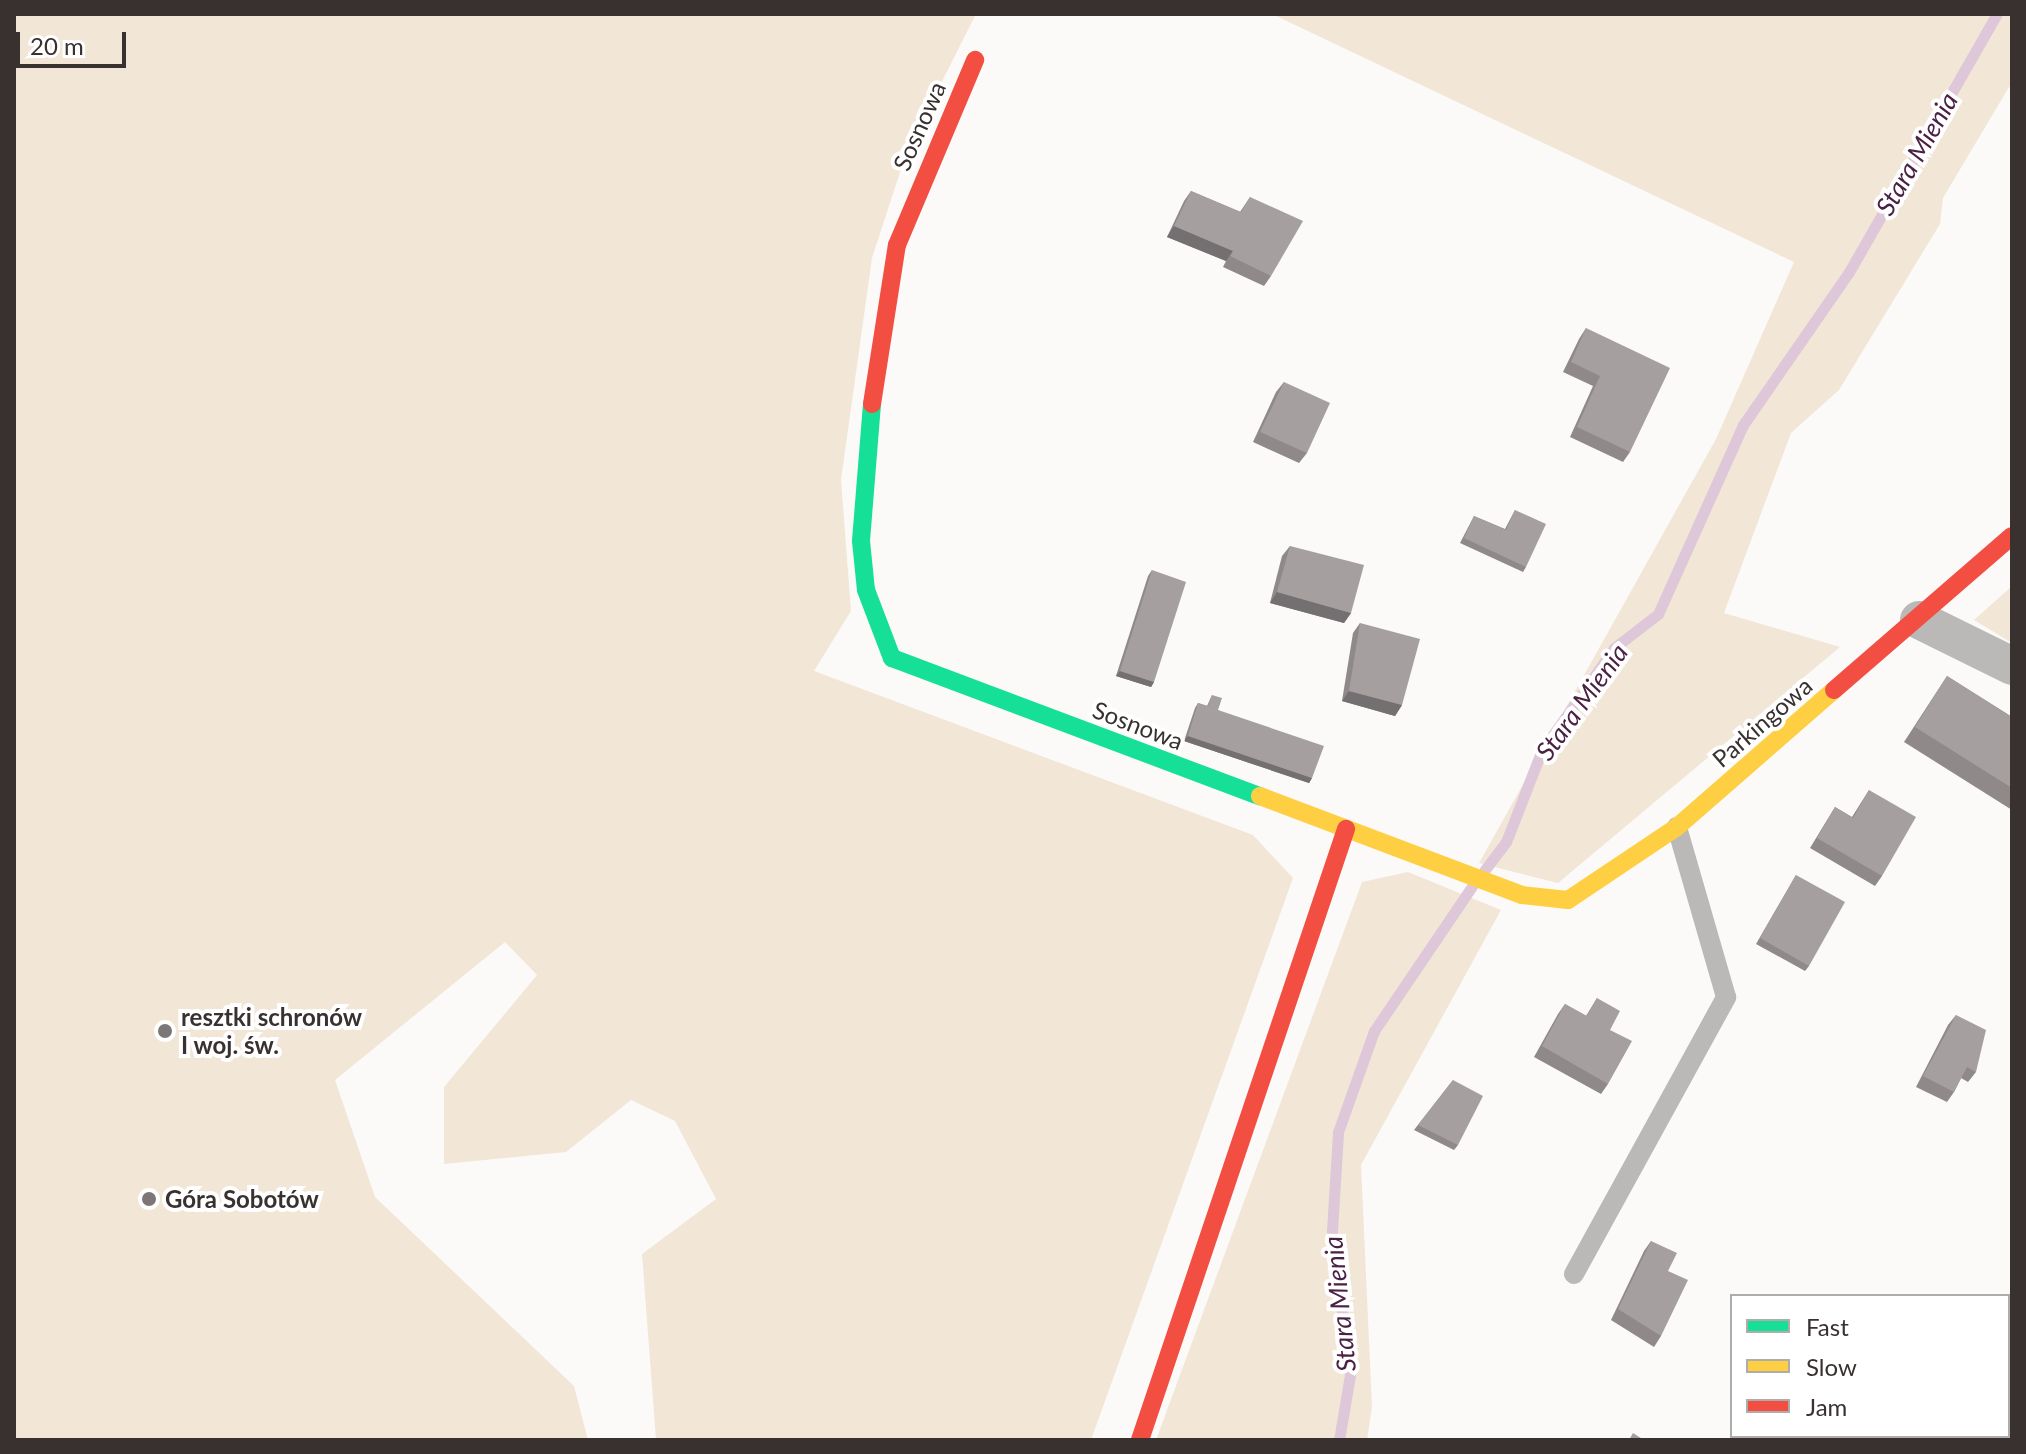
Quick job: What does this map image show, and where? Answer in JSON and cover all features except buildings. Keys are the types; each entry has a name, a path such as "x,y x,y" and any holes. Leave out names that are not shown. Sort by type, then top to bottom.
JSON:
{"street":[{"name":"Sosnowa","path":"975,60 897,245 875,362 861,541 866,590 892,658 1446,866"},
{"name":"Parkingowa","path":"1446,866 1522,895 1568,900 1677,827 1919,620 2012,536"},
{"path":"1919,620 2012,666"},
{"path":"1140,1440 1346,829"}],"lane":[{"path":"1574,1274 1726,997 1677,827"}],"shaded area":[{"path":"14,14 976,14 907,151 872,258 841,480 851,611 814,671 1253,835 1293,878 1091,1440 656,1440 642,1254 716,1199 675,1121 631,1100 566,1152 444,1164 444,1087 537,975 505,942 335,1080 375,1197 574,1386 588,1440 14,1440"},
{"path":"1272,14 2012,14 2012,82 1943,198 1940,224 1839,390 1791,433 1724,613 1840,647 1558,883 1479,863 1716,439 1794,262"},
{"path":"2012,586 2012,643 1974,620"},
{"path":"1408,872 1501,910 1361,1165 1372,1407 1367,1440 1156,1440 1362,882"}],"waterway":[{"name":"Stara Mienia","path":"1484,871 1506,842 1541,752 1614,648 1658,614 1743,425 1849,272 1997,14"},
{"name":"Stara Mienia","path":"1339,1440 1350,1375 1332,1231 1338,1132 1374,1031 1473,885"}],"traffic: fast":[{"path":"872,404 861,541 866,590 892,658 1260,796"}],"traffic: slow":[{"path":"1260,796 1522,895 1568,900 1677,827 1834,690"}],"traffic: jam":[{"path":"872,404 897,245 975,60"},
{"path":"1834,690 2012,536"},
{"path":"1140,1440 1346,829"}],"place":[{"name":"resztki schronów I woj. św.","path":"165,1031"},
{"name":"Góra Sobotów","path":"149,1199"}]}
